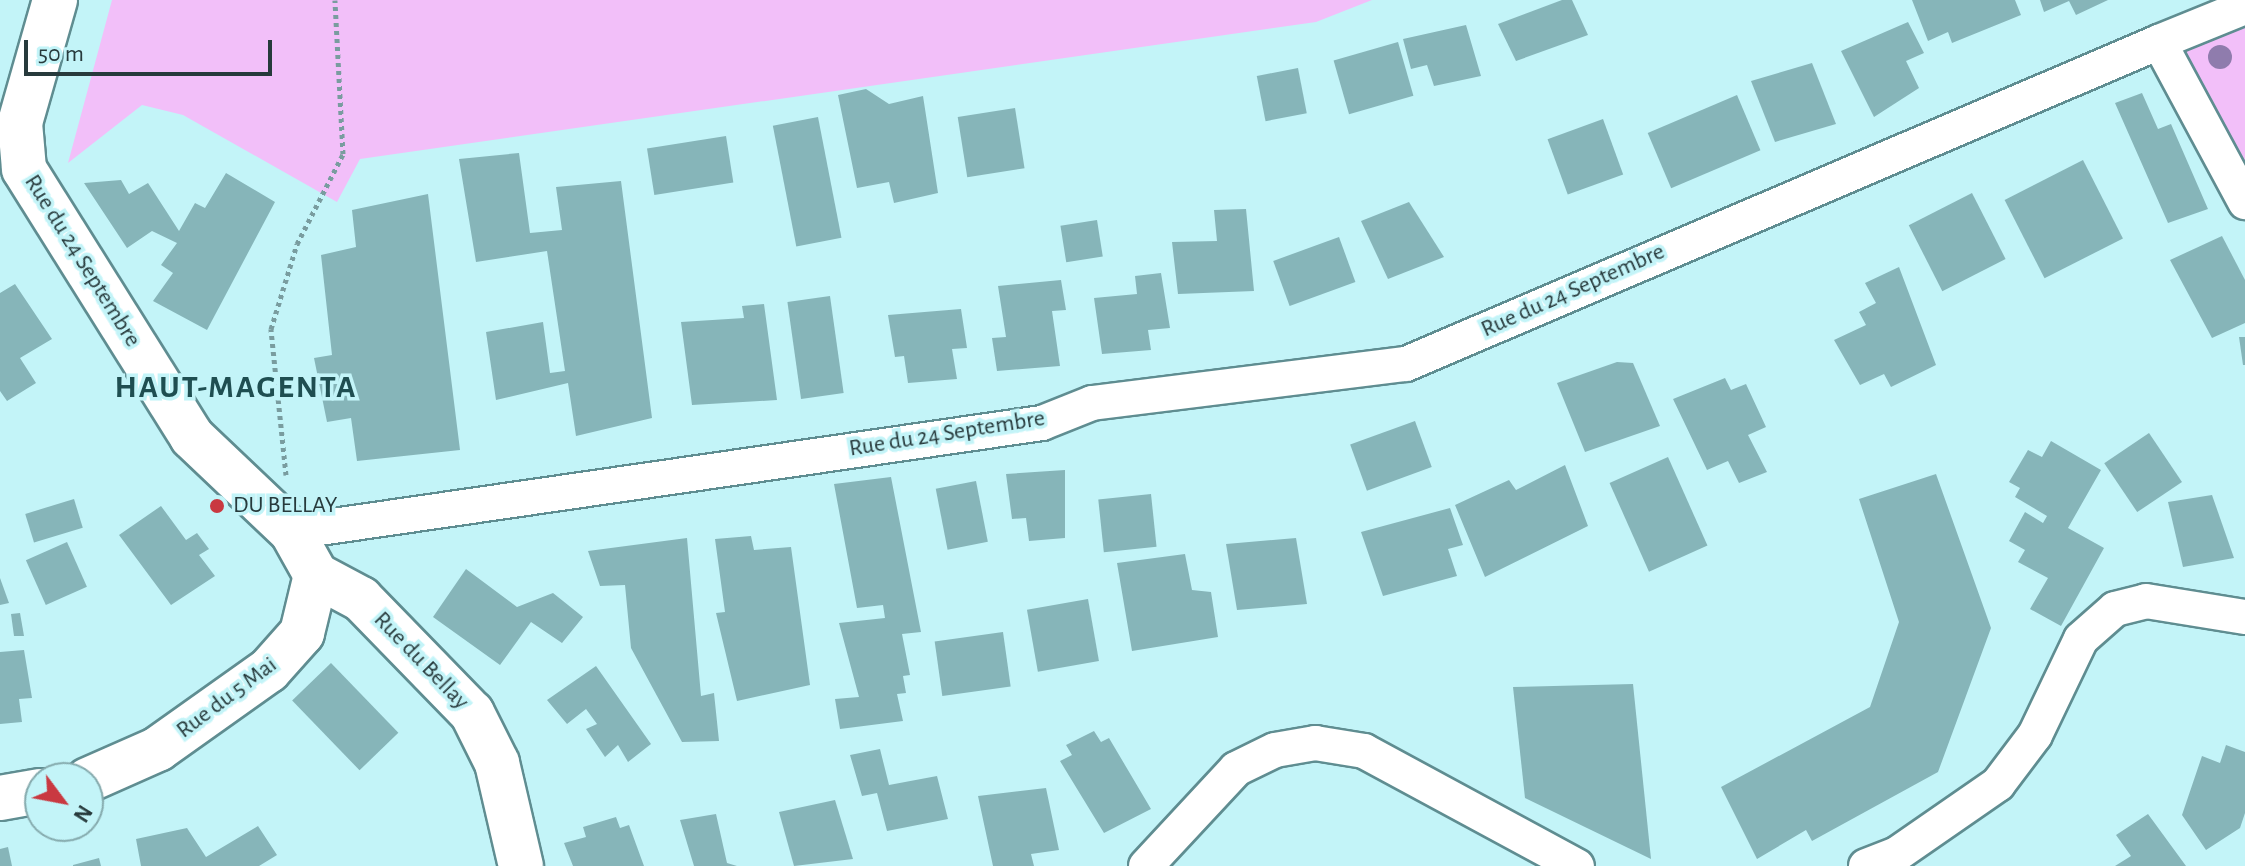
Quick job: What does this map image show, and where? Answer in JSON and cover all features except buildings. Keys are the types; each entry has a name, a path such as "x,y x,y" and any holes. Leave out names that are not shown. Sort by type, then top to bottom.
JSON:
{"main road":[{"path":"10,116 55,0"},
{"name":"Rue du 24 Septembre","path":"10,116 24,169 192,437 292,532"},
{"path":"292,532 316,575"},
{"name":"Rue du 5 Mai","path":"104,773 158,749 269,670 302,633 316,575"},
{"name":"Rue du Bellay","path":"316,575 361,599 472,713 497,763 521,866"},
{"path":"0,798 24,794"}],"street":[{"name":"Rue du 24 Septembre","path":"292,532 1042,423 1092,403 1406,364 2245,7"},
{"path":"2159,42 2245,202"},
{"path":"1866,866 1897,854 1998,784 2035,735 2081,639 2115,609 2146,601 2245,617"},
{"path":"1146,866 1236,769 1275,750 1315,743 1364,751 1577,866"}],"path":[{"path":"292,532 271,329 297,244 343,154 335,0"}],"shaded area":[{"path":"112,0 1372,0 1316,22 360,159 337,202 183,115 142,105 68,163"},
{"path":"2245,7 2245,202 2159,42"}],"place":[{"name":"DU BELLAY","path":"217,506"}],"district":[{"name":"HAUT-MAGENTA","path":"236,387"}]}
